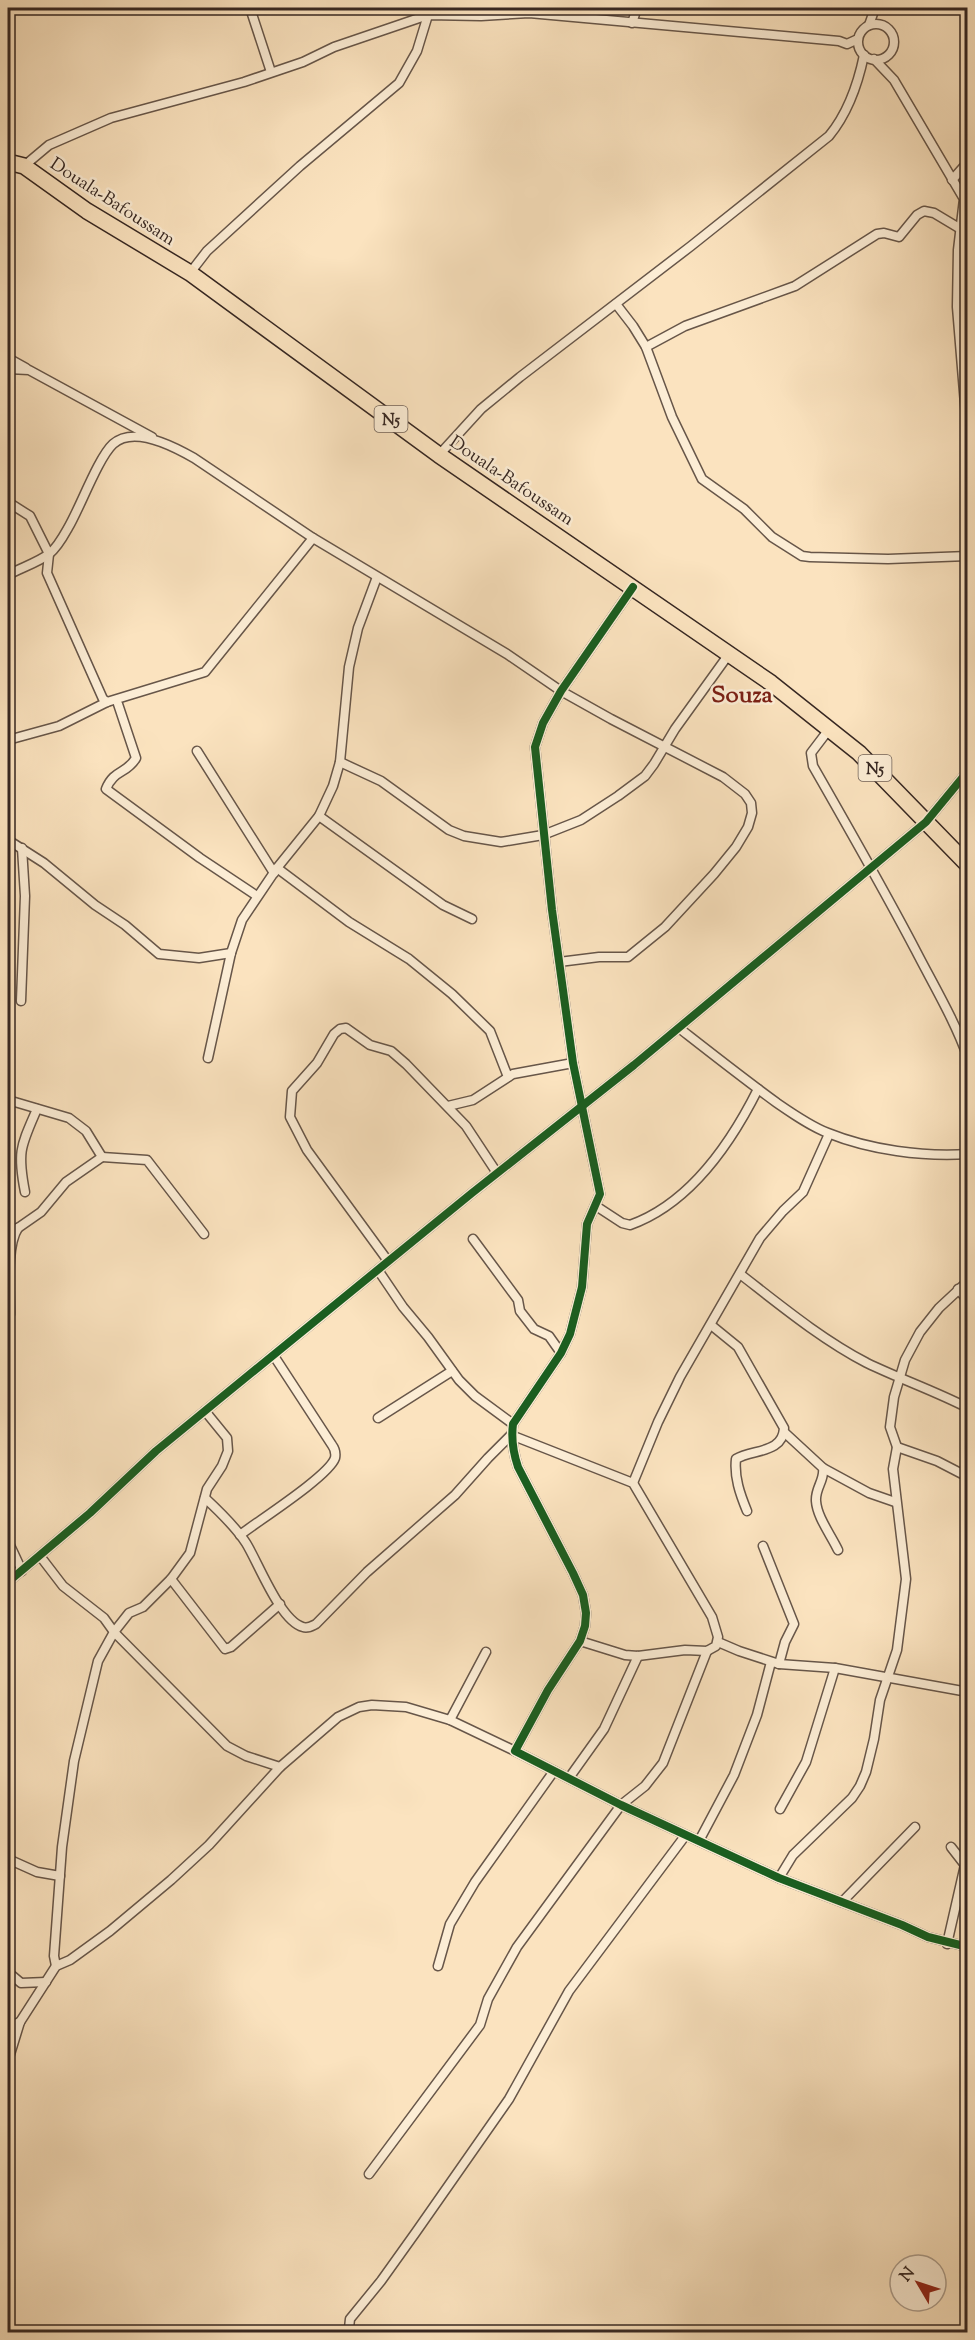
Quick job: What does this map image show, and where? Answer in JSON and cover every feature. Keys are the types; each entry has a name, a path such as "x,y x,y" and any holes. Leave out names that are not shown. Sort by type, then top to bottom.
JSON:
{"highway":[{"name":"Douala-Bafoussam","path":"8,162 24,166 69,199 190,273 439,455 729,654 830,728 874,767 968,865"}],"street":[{"path":"250,8 271,72"},
{"path":"632,23 637,8"},
{"path":"869,25 875,8"},
{"path":"24,166 49,146 111,118 244,82 303,62 334,46 428,15 482,12 529,13 839,41 847,44 858,39"},
{"path":"190,273 207,251 300,166 399,83 417,51 428,15"},
{"path":"874,59 886,56 890,52 893,40 888,28 883,25 869,25 864,28 858,39 858,45 864,55 874,59 894,80 965,202 959,228 957,307 968,441"},
{"path":"439,455 481,409 821,143 839,123 858,82 864,55"},
{"path":"952,180 968,162"},
{"path":"646,347 685,326 795,286 877,234 884,233 899,237 917,215 924,211 934,213 959,228"},
{"path":"616,304 646,347 672,417 702,479 744,509 772,537 802,556 810,557 888,559 968,556"},
{"path":"8,358 154,438 174,446 313,538 507,654 561,691 741,789 751,803 753,813 748,827 729,856 679,913 631,956 560,962"},
{"path":"8,369 29,370"},
{"path":"107,702 103,699 47,573 49,554 72,520 113,444 123,438 154,438"},
{"path":"8,505 12,504 30,516 49,554"},
{"path":"8,740 58,726 107,702 205,672 313,538"},
{"path":"8,574 49,554"},
{"path":"208,1058 231,954 242,920 257,896 319,816 333,786 340,762 349,667 358,628 377,577"},
{"path":"515,1751 544,1698 580,1641 586,1613 583,1596 573,1573 518,1467 511,1435 518,1414 561,1353 576,1316 582,1287 587,1224 600,1194 573,1063 543,835 535,747 543,723 561,691 633,587"},
{"path":"340,762 381,781 449,830 464,837 501,842 543,835 581,820 634,785 650,771 664,746 729,654"},
{"path":"118,704 136,758 132,765 110,777 106,789 200,858 257,896"},
{"path":"830,728 811,753 811,762 946,1007 968,1058"},
{"path":"197,751 276,871 349,922 409,959 452,994 490,1030 508,1077"},
{"path":"8,1582 156,1451 388,1261 679,1028 926,822 968,771"},
{"path":"319,816 443,905 472,919"},
{"path":"8,840 44,863 159,954 199,958 231,954"},
{"path":"21,1001 25,896 22,848"},
{"path":"388,1261 307,1150 290,1117 292,1091 317,1063 334,1034 340,1029 346,1028 370,1045 391,1051 448,1106 479,1144 497,1173"},
{"path":"679,1028 790,1112 829,1134 873,1146 920,1154 966,1154 968,1179"},
{"path":"448,1106 473,1100 508,1077 520,1072 573,1063"},
{"path":"596,1206 622,1223 630,1225 674,1200 730,1138 758,1089"},
{"path":"8,1100 69,1118 78,1123 86,1131 102,1157"},
{"path":"25,1192 20,1167 21,1146 37,1109"},
{"path":"633,1483 669,1398 760,1238 770,1224 803,1192 829,1134"},
{"path":"8,1318 14,1234 26,1221 41,1212 66,1182 102,1157 147,1160 204,1234"},
{"path":"8,1232 18,1228"},
{"path":"473,1239 518,1300 520,1311 534,1329 549,1336 561,1353"},
{"path":"378,1270 452,1371 475,1396 513,1424"},
{"path":"740,1274 830,1340 866,1362 968,1408"},
{"path":"779,1878 793,1855 852,1798 860,1786 874,1739 880,1700 897,1650 906,1580 895,1502 893,1469 897,1447 890,1428 898,1377 920,1332 939,1308 968,1281"},
{"path":"958,1289 968,1302"},
{"path":"711,1325 734,1342 743,1354 782,1422 784,1432 823,1468 869,1493 895,1502"},
{"path":"8,1330 8,1415"},
{"path":"240,1535 319,1476 334,1458 335,1450 274,1356"},
{"path":"378,1418 452,1371"},
{"path":"56,1966 54,1956 60,1876 74,1761 98,1661 114,1632 129,1612 143,1607 171,1580 190,1553 207,1489 225,1459 228,1445 222,1430 205,1411"},
{"path":"747,1511 740,1494 735,1468 736,1459 775,1445 784,1432"},
{"path":"511,1435 633,1483 705,1603 717,1632 718,1642 713,1649 707,1651 685,1650 638,1656 625,1655 580,1641"},
{"path":"205,1498 240,1535 280,1604 298,1625 306,1628 316,1624 362,1577 455,1496 511,1435"},
{"path":"897,1447 937,1461 968,1477"},
{"path":"823,1468 824,1476 816,1500 819,1513 838,1550"},
{"path":"8,1541 22,1571"},
{"path":"699,1841 734,1775 775,1663 794,1624 764,1546"},
{"path":"40,1556 63,1586 104,1618 114,1632 227,1746 246,1756 280,1767"},
{"path":"171,1580 219,1645 226,1650 280,1604"},
{"path":"718,1642 775,1663 835,1668 968,1692"},
{"path":"369,2174 480,2025 488,1999 517,1947 621,1805 645,1786 663,1763 707,1651"},
{"path":"450,1720 486,1652"},
{"path":"569,1778 604,1729 638,1656"},
{"path":"780,1809 806,1762 835,1668"},
{"path":"8,2061 20,2022 56,1966 70,1960 110,1931 171,1880 209,1845 280,1767 338,1717 358,1707 372,1705 406,1707 450,1720 685,1836 779,1878 946,1944 968,1947"},
{"path":"438,1966 450,1924 475,1882 554,1771"},
{"path":"842,1902 915,1827"},
{"path":"353,2332 349,2328 350,2319 381,2281 509,2098 569,1991 685,1836"},
{"path":"946,1944 965,1865 951,1847"},
{"path":"8,1859 37,1872 60,1876"},
{"path":"8,1972 21,1983 45,1982"},
{"path":"8,2027 20,2022"}],"cycle path":[{"path":"633,587 561,691 543,723 535,747 552,910 573,1063 600,1194 587,1224 582,1287 570,1334 561,1353 513,1424 513,1446 518,1467 573,1573 583,1595 586,1613 580,1641 548,1690 515,1751 621,1805 779,1878 928,1937 968,1947"},
{"path":"8,1582 90,1513 156,1451 472,1193 634,1065 926,822 968,771"}],"district":[{"name":"Souza","path":"742,694"}]}
